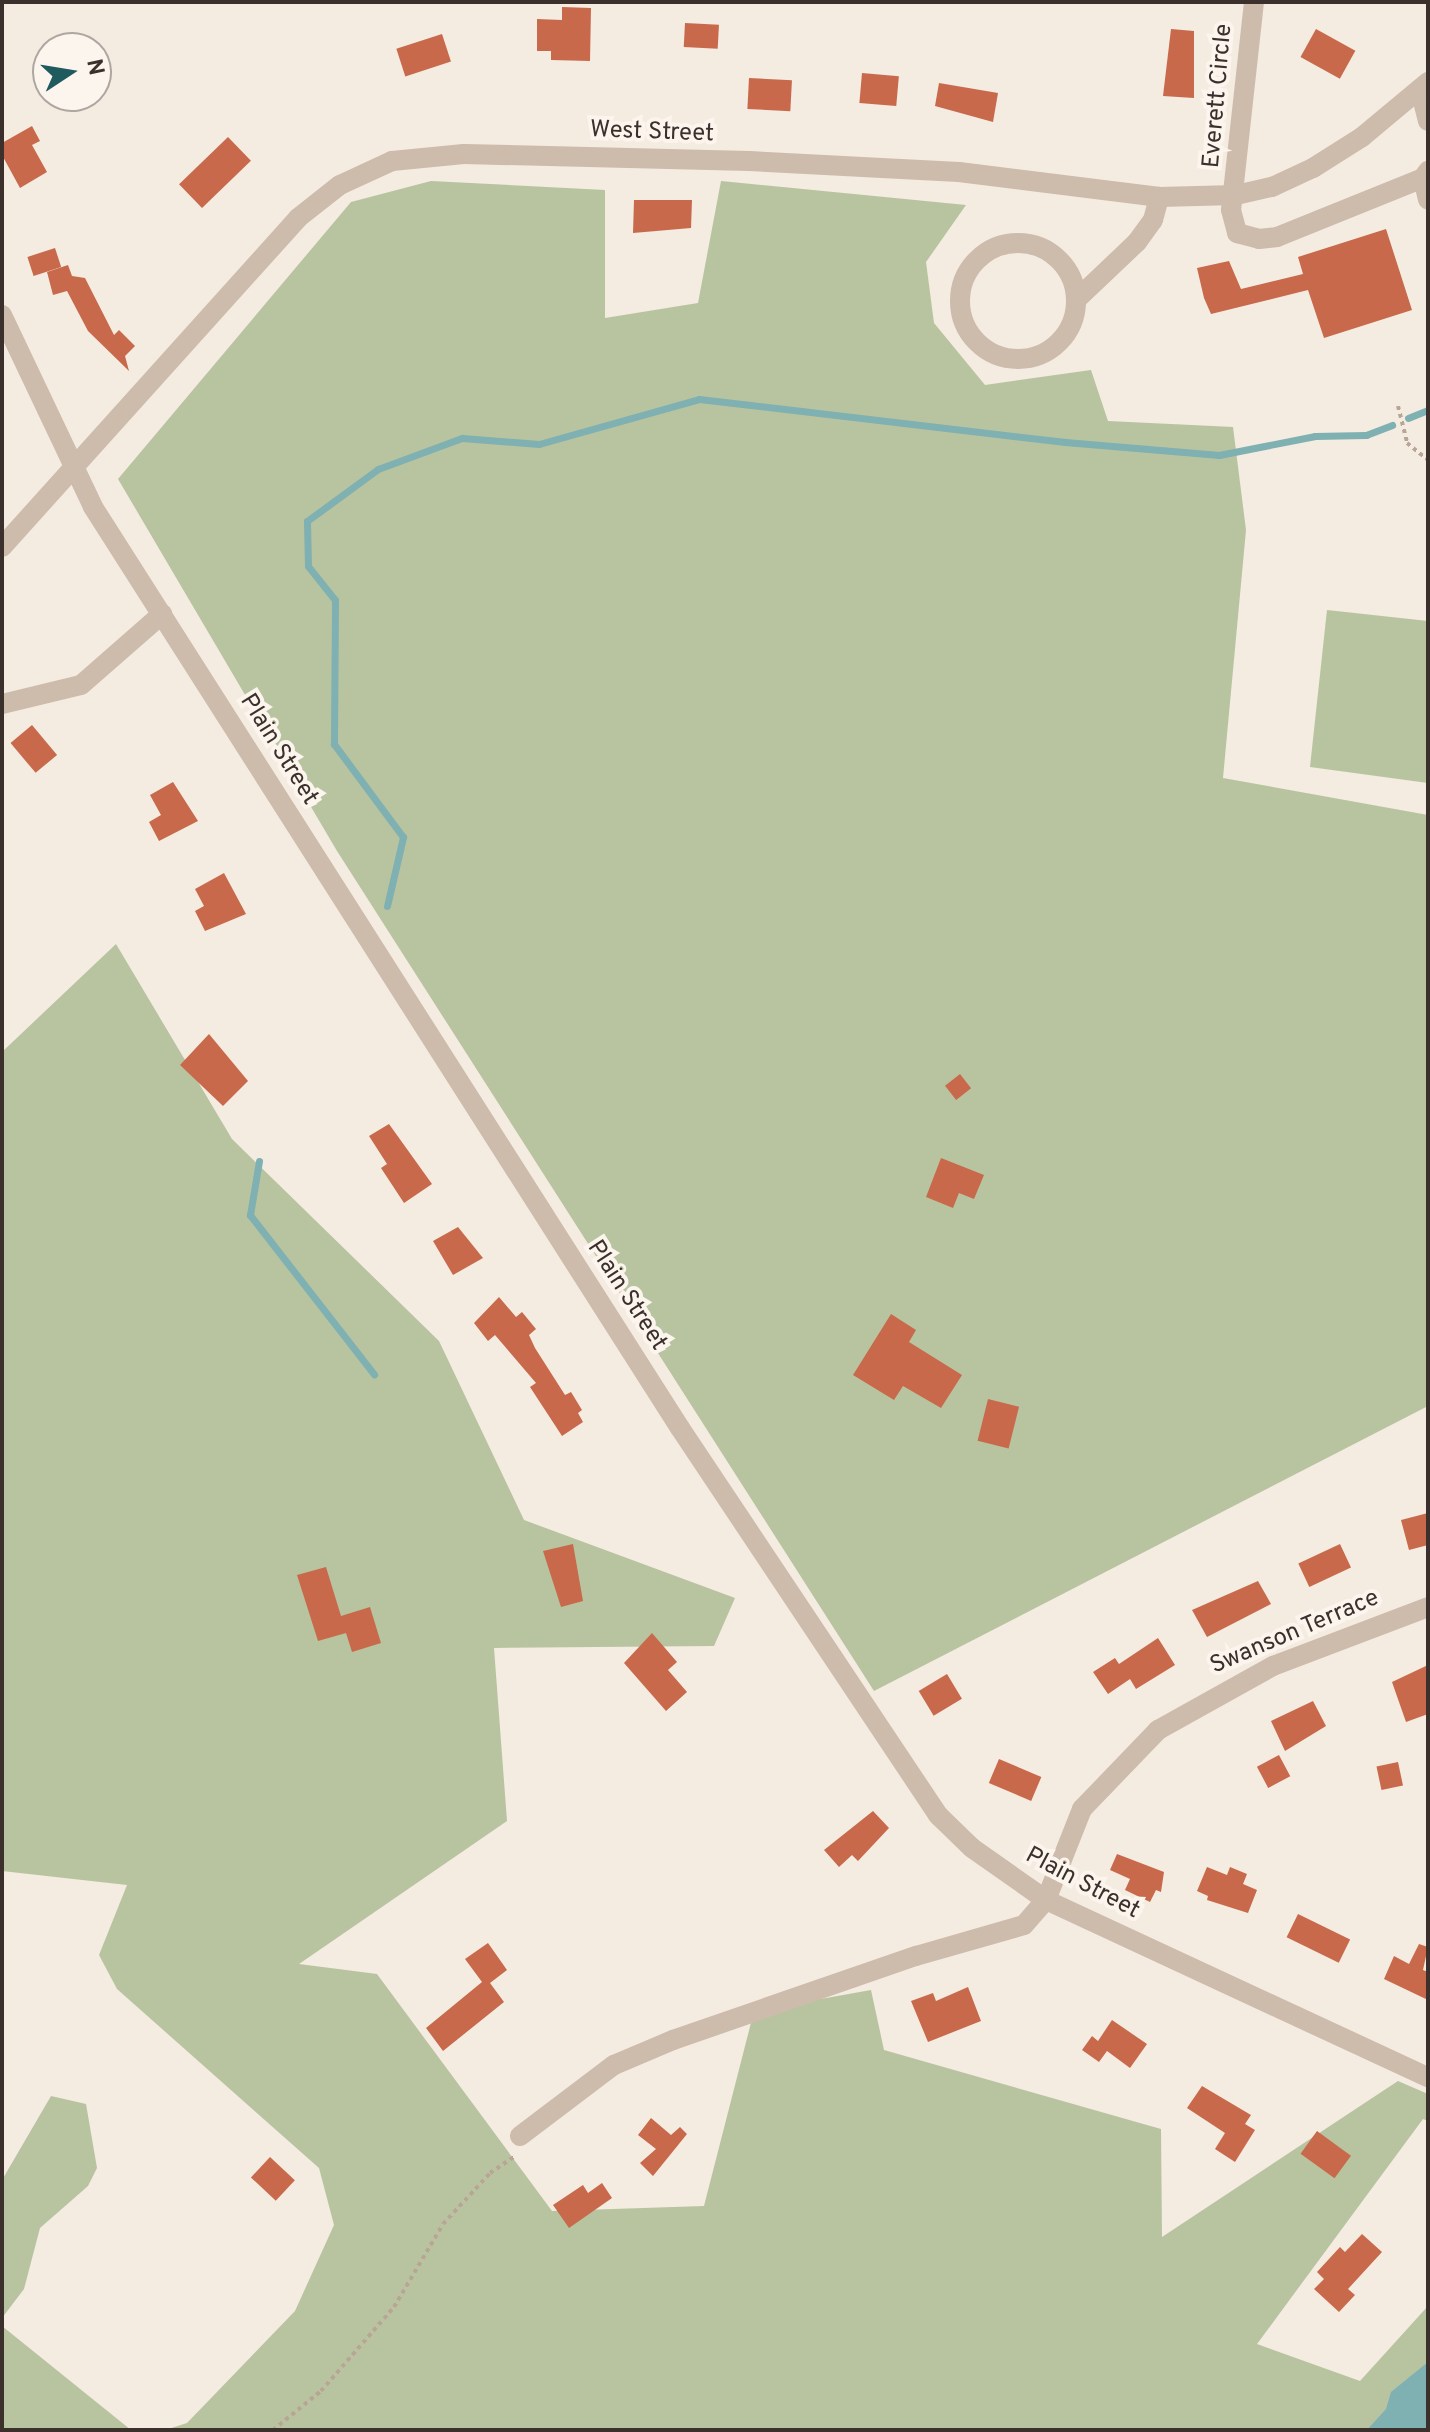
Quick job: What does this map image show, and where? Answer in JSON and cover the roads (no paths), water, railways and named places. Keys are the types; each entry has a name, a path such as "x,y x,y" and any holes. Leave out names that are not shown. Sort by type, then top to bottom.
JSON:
{"street":[{"name":"Everett Circle","path":"1254,2 1236,195 1231,210 1237,233 1259,239 1425,174"},
{"name":"West Street","path":"2,547 298,218 340,185 392,161 464,154 749,161 959,172 1159,197 1236,195 1272,187 1313,168 1362,137 1424,85"},
{"path":"1424,85 1428,121"},
{"path":"1425,174 1428,199"},
{"path":"1077,299 1064,265 1050,252 1012,243 976,261 960,297 971,336 986,350 1020,360 1038,356 1067,334 1077,299 1137,242 1153,220 1159,197"},
{"name":"Plain Street","path":"2,315 72,468 162,614 450,1072 908,1775 972,1848 1046,1900 1428,2077"},
{"path":"2,704 81,685 162,614"},
{"name":"Swanson Terrace","path":"1046,1900 1082,1809 1158,1730 1273,1666 1428,1607"},
{"path":"520,2136 614,2065 916,1956 1017,1928 1031,1921 1046,1900"}],"water":[{"path":"1428,2362 1428,2430 1367,2430 1386,2409 1391,2392"}],"waterway":[{"path":"387,906 403,837 334,744 335,600 308,566 307,521 378,469 462,438 539,444 699,399 1065,442 1219,455 1315,436 1366,435 1392,425"},
{"path":"1408,418 1428,410"},
{"path":"259,1161 250,1215 374,1374"}]}
